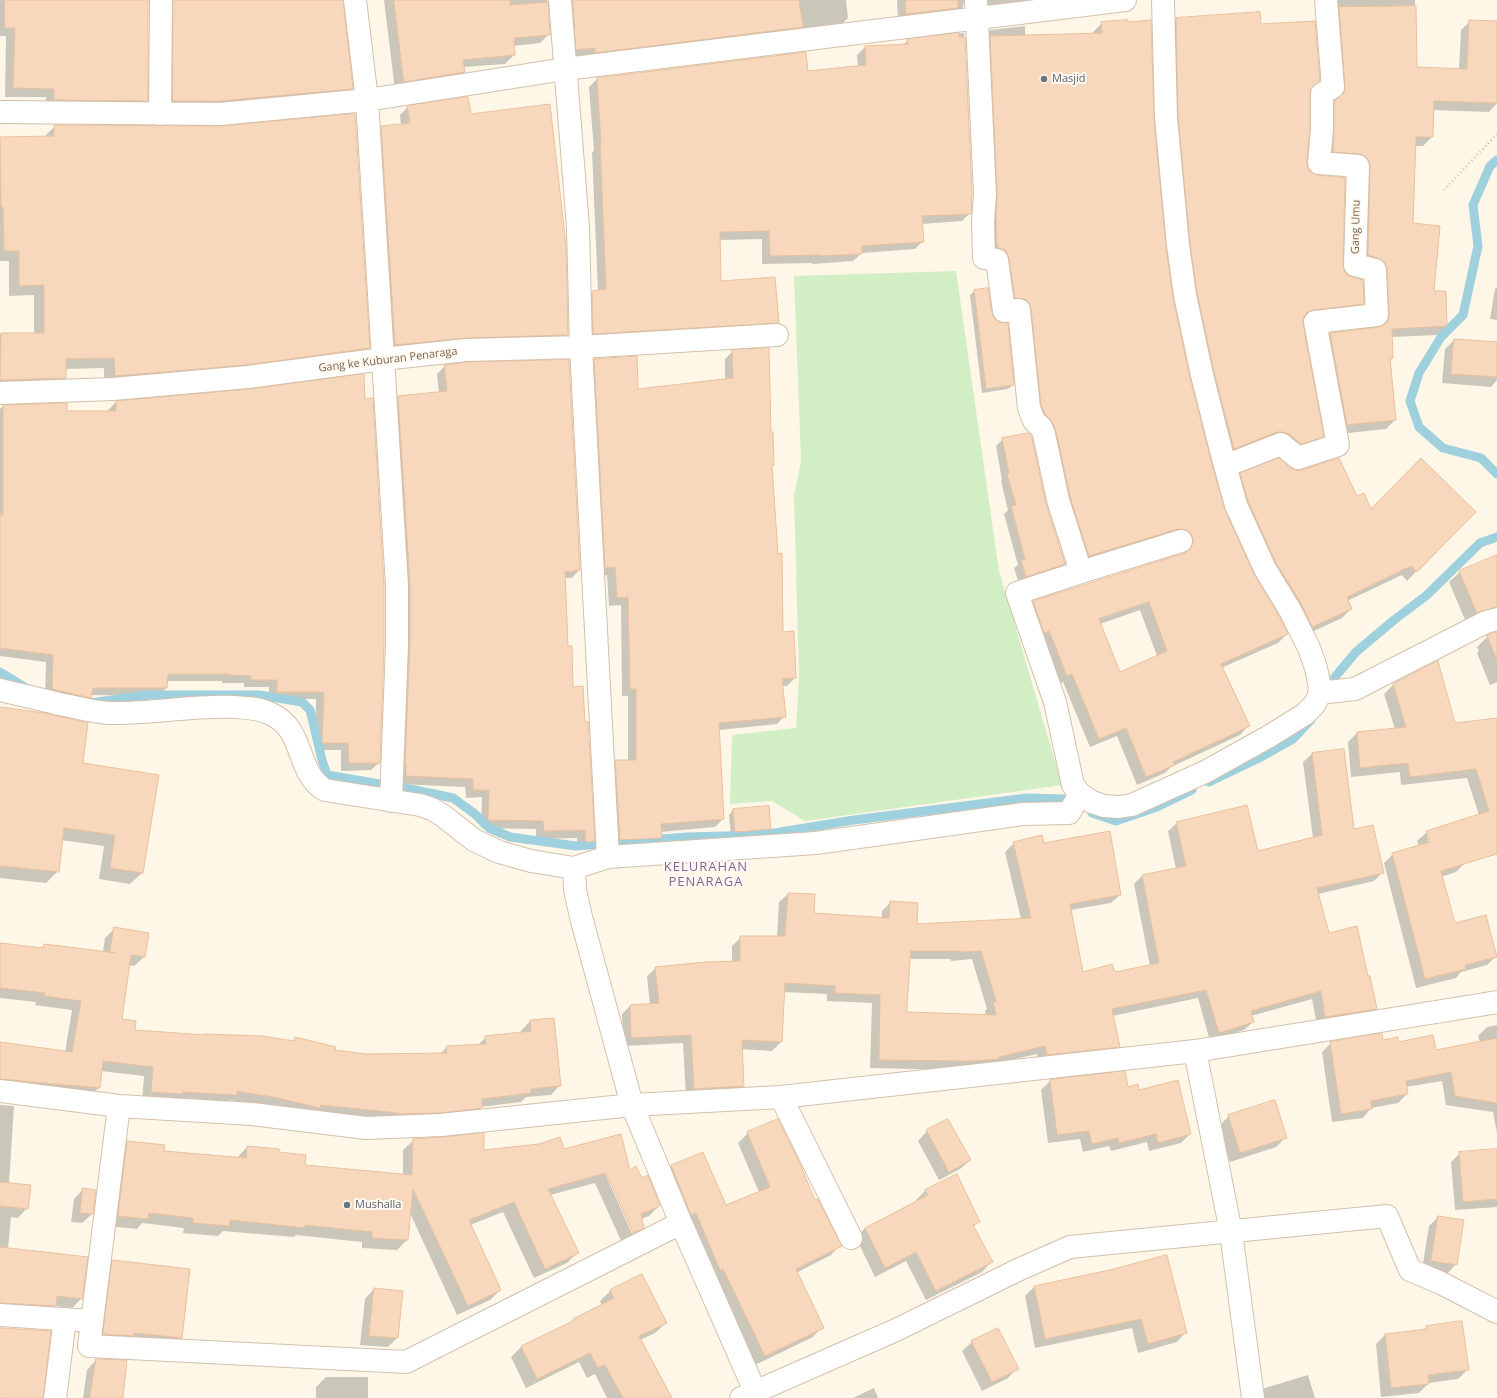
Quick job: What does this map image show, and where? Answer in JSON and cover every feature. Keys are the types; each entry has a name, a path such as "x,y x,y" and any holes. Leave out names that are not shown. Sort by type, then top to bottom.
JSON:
{"street":[{"path":"160,114 161,0"},
{"path":"355,0 367,100 397,585 397,645 391,801"},
{"path":"560,0 578,227 581,348 608,856"},
{"path":"0,112 220,114 367,100 565,69 976,9 1125,0"},
{"path":"1163,0 1166,118 1179,252 1185,295 1202,375 1236,505 1265,569 1290,610 1309,648 1318,675 1320,687 1314,705 1305,714 1268,737 1205,772 1132,805 1119,807 1104,806 1092,802 1080,794 1073,785 1054,702 1017,592 1181,541"},
{"name":"Gang Umu","path":"1225,466 1281,444 1298,458 1338,445 1315,322 1377,315 1375,270 1355,265 1358,166 1319,163 1322,129 1322,94 1333,87 1326,0"},
{"path":"976,9 985,194 983,222 984,258 997,260 1004,311 1019,310 1029,408 1034,421 1041,428 1044,434 1058,500 1081,572"},
{"name":"Gang ke Kuburan Penaraga","path":"0,393 113,389 248,377 383,359 466,350 581,348 777,335"},
{"path":"1319,693 1355,689 1486,622 1497,618"},
{"path":"0,690 80,708 109,712 142,712 216,706 253,708 270,713 282,720 290,728 311,777 318,786 325,790 420,805 432,809 450,820 474,840 499,852 574,868 608,856 816,843 1022,814 1069,813 1080,794"},
{"path":"574,868 575,890 579,911 632,1105 751,1396 896,1330 1070,1246 1231,1232 1387,1216 1410,1270 1441,1283 1497,1312"},
{"path":"0,1091 119,1106 252,1114 366,1128 441,1125 632,1105 781,1097 1195,1051 1497,1002"},
{"path":"1195,1051 1231,1232 1253,1398"},
{"path":"781,1097 851,1238"},
{"path":"119,1106 89,1346 406,1362 681,1223"},
{"path":"0,1315 65,1318 92,1321"},
{"path":"56,1398 65,1318"}],"path":[{"path":"1444,190 1497,134"}],"green space":[{"path":"956,271 999,571 1062,785 805,821 772,801 730,804 732,735 796,728 799,677 794,496 801,460 794,276"}],"building":[{"path":"5,0 148,0 148,101 54,100 54,89 13,88 15,28 5,28"},
{"path":"173,0 343,0 353,89 219,101 173,101"},
{"path":"394,0 510,0 510,5 548,2 550,35 514,38 515,55 463,60 465,72 404,82"},
{"path":"573,0 799,0 803,27 595,53 595,48 576,50"},
{"path":"906,0 958,0 958,8 906,14"},
{"path":"1416,6 1417,67 1467,69 1469,20 1497,21 1497,103 1434,101 1433,137 1416,137 1413,223 1440,226 1434,291 1446,291 1447,326 1392,329 1393,358 1390,358 1396,420 1347,425 1330,333 1379,327 1388,321 1389,314 1387,269 1384,262 1378,258 1368,255 1369,161 1365,156 1359,154 1333,152 1334,101 1344,93 1345,86 1339,7"},
{"path":"1260,12 1261,24 1315,21 1320,80 1311,88 1310,94 1308,169 1312,173 1318,175 1345,178 1343,265 1347,275 1363,280 1364,304 1314,310 1307,312 1303,318 1324,437 1301,444 1289,434 1277,432 1234,449 1214,372 1197,293 1190,244 1178,117 1176,18"},
{"path":"1151,20 1154,119 1166,247 1173,298 1190,378 1225,510 1254,574 1288,634 1221,664 1250,726 1173,762 1175,765 1146,777 1126,728 1099,739 1072,674 1067,676 1049,631 1044,633 1033,601 1185,553 1190,549 1193,543 1193,538 1189,532 1183,529 1178,529 1089,556 1070,497 1056,431 1041,405 1031,308 1025,299 1015,298 1009,258 1006,251 997,247 997,193 990,36 1102,33 1101,22","holes":["1149,602 1167,651 1120,672 1099,619"]},
{"path":"959,33 959,37 965,37 972,194 971,214 922,216 924,242 862,246 862,254 770,256 769,231 720,232 721,281 775,277 779,323 593,334 592,291 606,289 601,143 597,78 806,52 808,71 866,65 865,46 908,44 907,39"},
{"path":"468,97 471,114 550,104 566,245 568,335 466,338 395,345 381,126 410,123 407,106"},
{"path":"355,114 370,348 247,365 115,376 114,358 66,359 66,378 0,380 1,333 44,333 44,285 19,286 19,251 4,251 3,207 1,207 0,137 54,136 54,125 220,126"},
{"path":"988,288 994,318 999,322 1008,323 1014,385 986,389 974,290"},
{"path":"1454,339 1497,342 1497,377 1451,374"},
{"path":"769,348 771,432 773,432 774,465 772,465 778,554 782,553 783,632 794,631 796,678 782,679 786,717 719,723 724,819 661,824 662,838 620,840 615,760 636,760 636,689 630,689 628,597 617,598 615,567 605,568 594,359 637,356 638,389 733,378 732,350"},
{"path":"569,360 580,570 565,572 568,646 572,646 573,687 583,686 585,722 588,722 595,841 586,842 585,830 544,831 543,821 488,820 489,790 473,790 473,779 406,776 405,763 410,645 410,585 398,396 447,391 444,365 467,362"},
{"path":"364,374 365,399 373,398 384,585 384,645 380,763 349,763 348,743 322,743 324,692 277,692 277,680 251,680 251,676 229,674 168,674 167,688 93,688 91,698 52,689 53,655 0,648 0,515 3,515 3,405 67,403 67,411 116,411 116,401 249,389"},
{"path":"1029,433 1032,438 1046,504 1065,564 1026,577 1021,560 1025,559 1011,506 1016,505 1007,474 1009,473 1002,438"},
{"path":"1279,458 1290,468 1302,470 1339,458 1357,496 1364,493 1371,509 1421,458 1476,512 1417,572 1411,566 1347,597 1352,609 1312,627 1301,603 1276,563 1248,501 1240,473"},
{"path":"1497,555 1497,607 1477,613 1459,571"},
{"path":"1497,632 1497,660 1487,636"},
{"path":"1438,661 1455,723 1497,718 1497,854 1441,871 1455,923 1486,915 1497,957 1466,965 1466,969 1425,979 1392,853 1430,842 1426,831 1489,811 1476,769 1410,777 1408,763 1360,768 1357,732 1406,727 1393,684"},
{"path":"0,707 45,713 88,723 83,763 159,775 143,873 110,868 115,835 64,828 59,872 0,866"},
{"path":"1344,749 1354,829 1373,825 1384,873 1317,888 1329,933 1357,926 1377,1009 1325,1017 1321,991 1251,1011 1254,1022 1219,1033 1206,990 1112,1009 1120,1047 1047,1055 1045,1046 999,1057 999,1059 969,1061 879,1060 880,995 835,993 835,986 785,983 782,1042 742,1040 744,1086 694,1089 691,1035 631,1038 630,1005 659,1003 655,967 706,962 740,961 740,936 785,936 788,893 815,894 814,913 889,918 890,901 918,903 917,924 1031,918 1013,842 1042,835 1044,843 1110,831 1121,895 1070,904 1083,972 1112,964 1115,972 1159,963 1142,875 1186,866 1176,822 1247,805 1258,851 1322,835 1312,753","holes":["911,951 981,951 996,1001 993,1002 996,1015 907,1012"]},
{"path":"769,806 771,829 735,832 733,809"},
{"path":"114,927 149,933 145,957 131,955 122,1019 136,1021 135,1030 205,1035 262,1036 294,1041 295,1037 336,1047 335,1050 366,1054 447,1053 446,1046 486,1044 485,1036 531,1031 530,1020 554,1018 561,1086 531,1089 531,1093 482,1099 482,1108 440,1113 398,1114 321,1105 320,1108 278,1098 237,1091 237,1095 151,1092 153,1067 103,1061 100,1088 0,1079 0,1042 72,1052 81,1001 44,996 45,993 0,988 0,943 43,948 44,944 116,953 110,952"},
{"path":"1382,1033 1383,1040 1398,1037 1398,1042 1433,1035 1436,1050 1497,1038 1497,1103 1455,1096 1451,1072 1406,1081 1408,1094 1371,1101 1372,1109 1341,1114 1330,1042"},
{"path":"1125,1071 1128,1087 1138,1084 1139,1090 1178,1080 1191,1134 1158,1143 1156,1134 1119,1143 1118,1138 1092,1144 1089,1131 1057,1135 1050,1080"},
{"path":"1275,1100 1287,1138 1240,1153 1228,1115"},
{"path":"778,1119 797,1157 815,1200 818,1199 842,1246 796,1269 824,1328 765,1356 723,1269 720,1270 696,1213 691,1215 671,1165 703,1152 726,1205 770,1187 747,1132"},
{"path":"948,1119 971,1160 949,1172 926,1130"},
{"path":"484,1133 484,1150 539,1144 560,1137 564,1149 621,1134 630,1170 636,1166 642,1178 648,1175 660,1206 641,1214 644,1228 633,1233 606,1173 548,1189 579,1253 545,1269 514,1202 469,1220 501,1290 468,1306 413,1189 408,1240 372,1238 372,1232 305,1225 305,1228 230,1220 229,1226 193,1223 193,1218 149,1213 148,1219 118,1216 127,1141 165,1145 164,1151 246,1158 247,1146 279,1149 279,1152 306,1155 305,1165 412,1175 413,1139"},
{"path":"1497,1149 1497,1199 1463,1202 1459,1152"},
{"path":"957,1174 980,1222 973,1225 993,1262 936,1291 916,1252 885,1268 865,1228 928,1195 925,1190"},
{"path":"0,1182 31,1185 28,1209 0,1206"},
{"path":"83,1188 96,1190 93,1214 80,1213"},
{"path":"1438,1216 1464,1220 1457,1265 1431,1261"},
{"path":"0,1247 88,1257 82,1299 57,1296 56,1306 0,1303"},
{"path":"1167,1255 1187,1333 1148,1344 1141,1319 1045,1339 1034,1286 1110,1270"},
{"path":"112,1260 190,1269 182,1338 134,1333 134,1336 103,1334"},
{"path":"642,1274 667,1323 639,1336 672,1398 623,1398 605,1365 598,1368 590,1353 537,1379 521,1346 573,1321 573,1319 614,1298 610,1290"},
{"path":"374,1288 403,1291 398,1338 369,1336"},
{"path":"1462,1321 1469,1370 1428,1375 1429,1384 1391,1388 1385,1334 1427,1329 1426,1326"},
{"path":"0,1328 51,1331 43,1398 0,1398"},
{"path":"998,1328 1019,1369 992,1382 971,1341"},
{"path":"96,1359 127,1360 123,1398 90,1398"}],"waterway":[{"path":"1497,160 1490,166 1473,205 1478,246 1463,315 1441,337 1419,373 1410,401 1419,427 1443,448 1481,458 1497,474"},
{"path":"1330,691 1335,677 1356,652 1427,595 1480,543 1497,537"},
{"path":"0,672 28,689"},
{"path":"90,703 149,695 259,695 302,702 310,710 327,775 453,798 475,814 489,828 510,837 576,846 687,837 762,835 854,820 1027,798 1065,799 1075,805"},
{"path":"1209,782 1259,758 1293,739 1311,720"},
{"path":"1092,813 1116,821 1157,807 1192,790"}],"place":[{"name":"Masjid","path":"1044,79"},
{"name":"Mushalla","path":"347,1205"}],"district":[{"name":"KELURAHAN PENARAGA","path":"706,874"}]}
